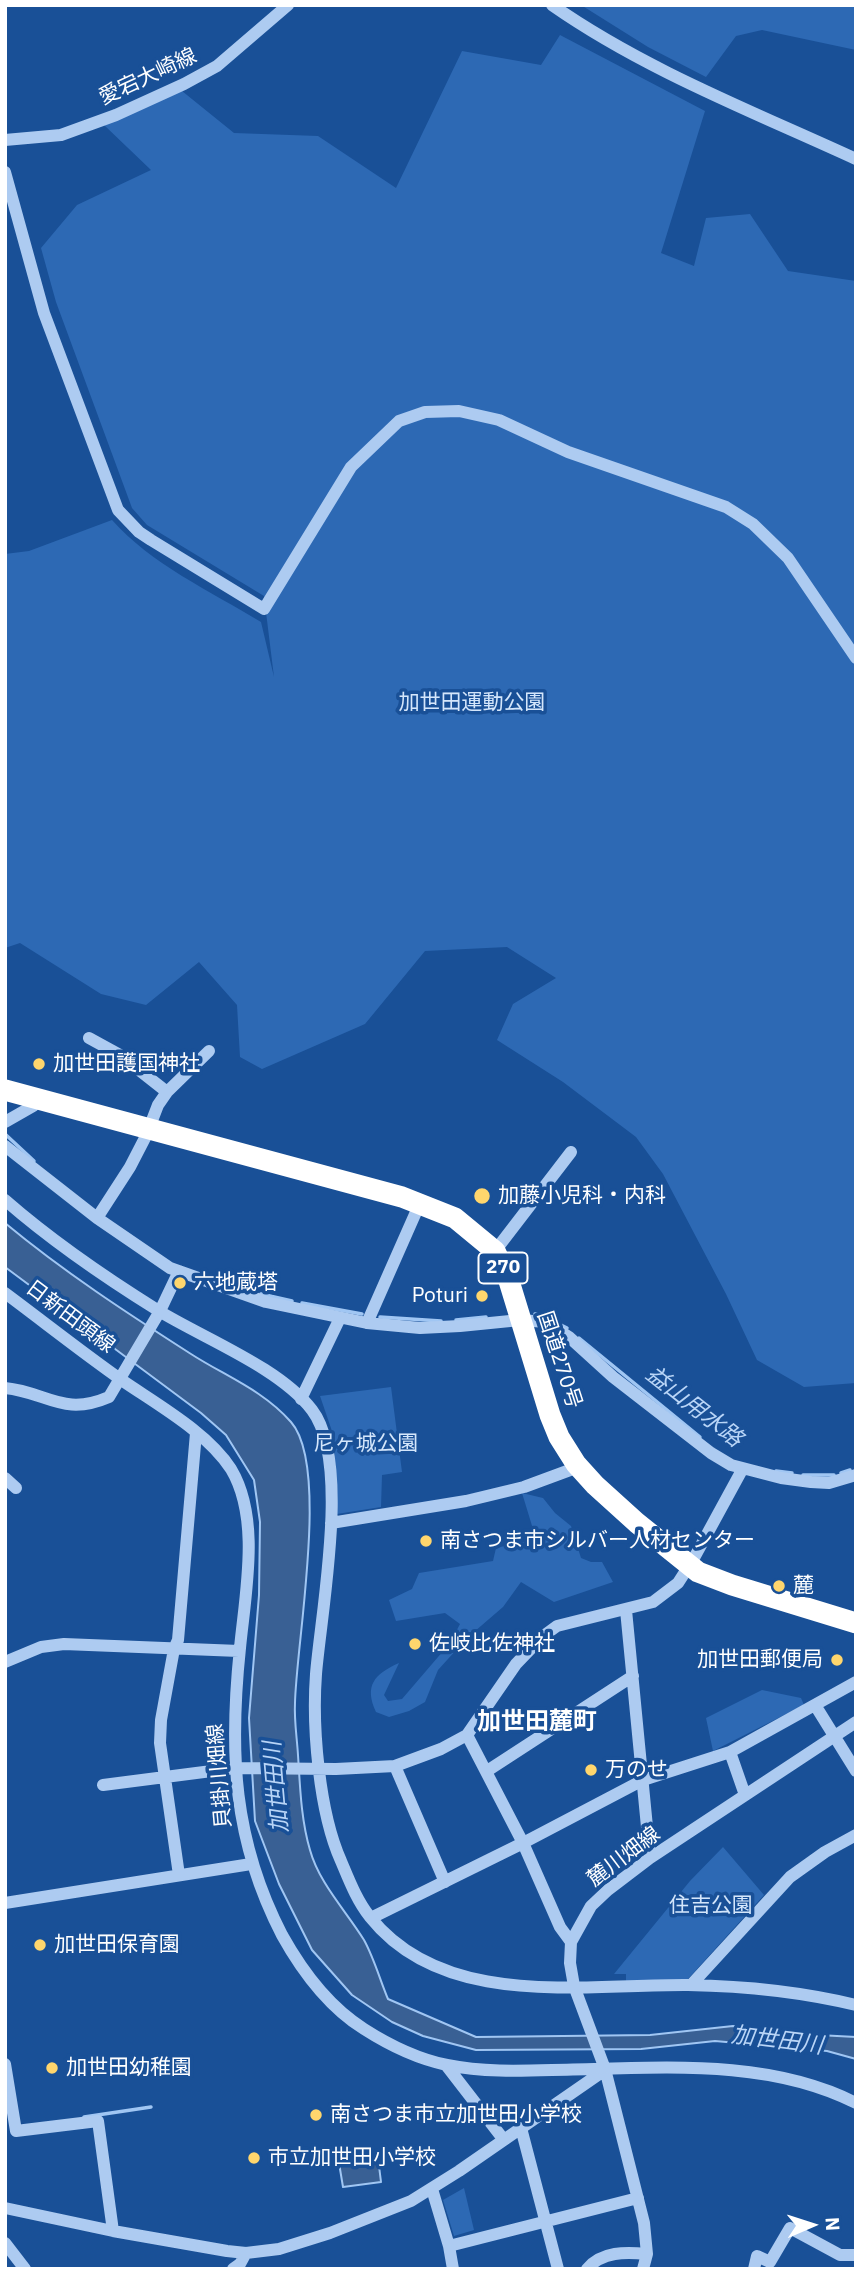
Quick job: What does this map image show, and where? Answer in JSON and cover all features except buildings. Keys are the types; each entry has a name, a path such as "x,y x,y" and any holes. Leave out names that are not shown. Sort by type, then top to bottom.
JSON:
{"highway":[{"name":"国道270号","path":"5,1090 420,1203 455,1218 495,1251 509,1281 559,1437 576,1464 595,1485 637,1524 689,1566 732,1585 856,1623"}],"street":[{"name":"愛宕大崎線","path":"5,139 61,135 116,115 184,85 217,65 288,5"},
{"path":"552,5 581,25 638,56 856,159"},
{"path":"5,172 44,313 118,510 139,532 264,609 351,467 399,421 425,412 459,411 499,420 568,452 726,507 752,524 788,558 856,658"},
{"path":"89,1038 121,1055 167,1091"},
{"path":"97,1219 130,1167 167,1091 209,1051"},
{"path":"5,1122 33,1107 39,1099"},
{"path":"5,1146 97,1219 170,1268 266,1302 367,1323 420,1328 520,1320 546,1322 569,1337 613,1377 711,1453 742,1470 830,1483 856,1475"},
{"path":"495,1251 571,1152"},
{"path":"5,1200 42,1233 158,1314 279,1380 314,1412 323,1433 328,1457 331,1523 329,1567 316,1675 316,1769 336,1850 354,1891 371,1918 397,1943 449,1973 490,1983 576,1989 691,1985 784,1992 856,2005"},
{"path":"367,1323 420,1203"},
{"path":"5,1388 59,1404 81,1406 109,1397 119,1375 158,1314 179,1271"},
{"name":"日新田頭線","path":"5,1293 119,1375"},
{"path":"301,1399 340,1318"},
{"name":"貝掛川畑線","path":"119,1375 196,1433 230,1467 239,1485 244,1504 248,1559 234,1710 241,1812 251,1864 273,1916 294,1956 336,2007 360,2027 387,2043 446,2065 496,2071 604,2066 751,2072 817,2086 856,2103"},
{"path":"179,1875 160,1743 161,1720 178,1640 196,1433"},
{"path":"331,1523 524,1487 570,1470 576,1464"},
{"path":"103,1786 239,1768 395,1766 432,1753 467,1735 516,1664 542,1637 558,1626 653,1602 678,1583 742,1470"},
{"path":"5,1478 16,1488"},
{"path":"626,1610 650,1858"},
{"path":"5,1662 41,1647 64,1644 239,1651"},
{"path":"487,1771 633,1676"},
{"path":"371,1918 643,1780 730,1752 856,1682"},
{"path":"815,1705 855,1769"},
{"name":"麓川畑線","path":"571,1942 591,1906 650,1858 856,1722"},
{"path":"467,1735 523,1843 560,1927 571,1942 570,1963 576,1989 604,2066 644,2223 647,2254 643,2269"},
{"path":"730,1752 745,1795"},
{"path":"395,1766 445,1882"},
{"path":"691,1985 790,1877 816,1857 856,1835"},
{"path":"5,1903 251,1864"},
{"path":"5,2064 16,2131 97,2121 113,2231"},
{"path":"446,2065 504,2140"},
{"path":"5,2208 113,2231 246,2253 279,2249 321,2236 411,2201 504,2140 604,2066"},
{"path":"521,2128 558,2269"},
{"path":"432,2189 453,2269"},
{"path":"449,2246 638,2198"},
{"path":"754,2269 757,2256 770,2262 790,2228 840,2255 856,2255"},
{"path":"5,2243 25,2269"},
{"path":"587,2269 594,2260 623,2252 647,2254"},
{"path":"233,2269 240,2264 246,2253"}],"green space":[{"path":"581,5 856,5 856,50 762,30 736,36 706,77 648,47"},
{"name":"加世田運動公園","path":"560,35 705,111 661,253 694,266 706,218 750,214 788,271 856,281 856,1383 804,1387 757,1360 726,1294 663,1174 636,1137 563,1082 497,1040 513,1004 556,978 507,947 425,951 365,1024 262,1069 240,1057 237,1005 199,962 146,1005 101,994 20,943 5,948 5,554 29,551 112,520 163,563 261,622 274,677 264,596 147,525 132,508 56,302 41,248 77,205 151,170 104,125 182,91 234,133 318,136 396,188 462,51 541,65"},
{"name":"尼ヶ城公園","path":"391,1387 402,1472 382,1475 381,1507 337,1514 334,1437 320,1396"},
{"path":"522,1493 543,1498 555,1513 571,1526 581,1558 602,1562 613,1582 554,1602 521,1582 503,1607 467,1638 438,1670 425,1702 409,1711 389,1717 376,1712 371,1688 378,1676 399,1663 384,1695 388,1701 402,1699 450,1643 460,1624 445,1613 396,1621 389,1600 412,1589 419,1573 493,1561 496,1548 532,1540 533,1529"},
{"path":"762,1690 801,1698 804,1705 713,1751 706,1718"},
{"name":"住吉公園","path":"723,1847 764,1895 687,1980 626,1981 626,1974 614,1974 690,1881"},
{"path":"464,2188 474,2230 454,2236 443,2200"}],"water":[{"name":"加世田川","path":"5,1223 120,1307 268,1401 291,1422 302,1444 308,1476 310,1514 295,1709 305,1827 314,1862 364,1940 388,1999 476,2037 650,2035 733,2026 856,2037 856,2059 827,2051 715,2041 641,2049 476,2050 423,2036 392,2022 352,1995 312,1950 279,1884 255,1821 249,1718 259,1595 260,1522 254,1480 226,1435 201,1413 5,1267"},
{"path":"378,2158 381,2182 343,2187 339,2163"}],"waterway":[{"name":"益山用水路","path":"5,1134 34,1161"},
{"name":"益山用水路","path":"261,1294 292,1301"},
{"name":"益山用水路","path":"302,1303 362,1314"},
{"name":"益山用水路","path":"535,1314 546,1317"},
{"name":"益山用水路","path":"380,1317 441,1321"},
{"name":"益山用水路","path":"456,1320 486,1317"},
{"name":"益山用水路","path":"559,1324 567,1328"},
{"name":"益山用水路","path":"579,1338 700,1437"},
{"name":"益山用水路","path":"841,1473 850,1470"},
{"name":"益山用水路","path":"776,1471 792,1473"},
{"name":"益山用水路","path":"803,1475 834,1475"},
{"path":"84,2117 151,2107"}],"place":[{"name":"加世田護国神社","path":"39,1064"},
{"name":"加藤小児科・内科","path":"482,1196"},
{"name":"六地蔵塔","path":"180,1283"},
{"name":"Poturi","path":"482,1296"},
{"name":"南さつま市シルバー人材センター","path":"426,1541"},
{"name":"麓","path":"779,1586"},
{"name":"佐岐比佐神社","path":"415,1644"},
{"name":"加世田郵便局","path":"837,1660"},
{"name":"万のせ","path":"591,1770"},
{"name":"加世田保育園","path":"40,1945"},
{"name":"加世田幼稚園","path":"52,2068"},
{"name":"南さつま市立加世田小学校","path":"316,2115"},
{"name":"市立加世田小学校","path":"254,2158"}],"district":[{"name":"加世田麓町","path":"537,1722"}]}
